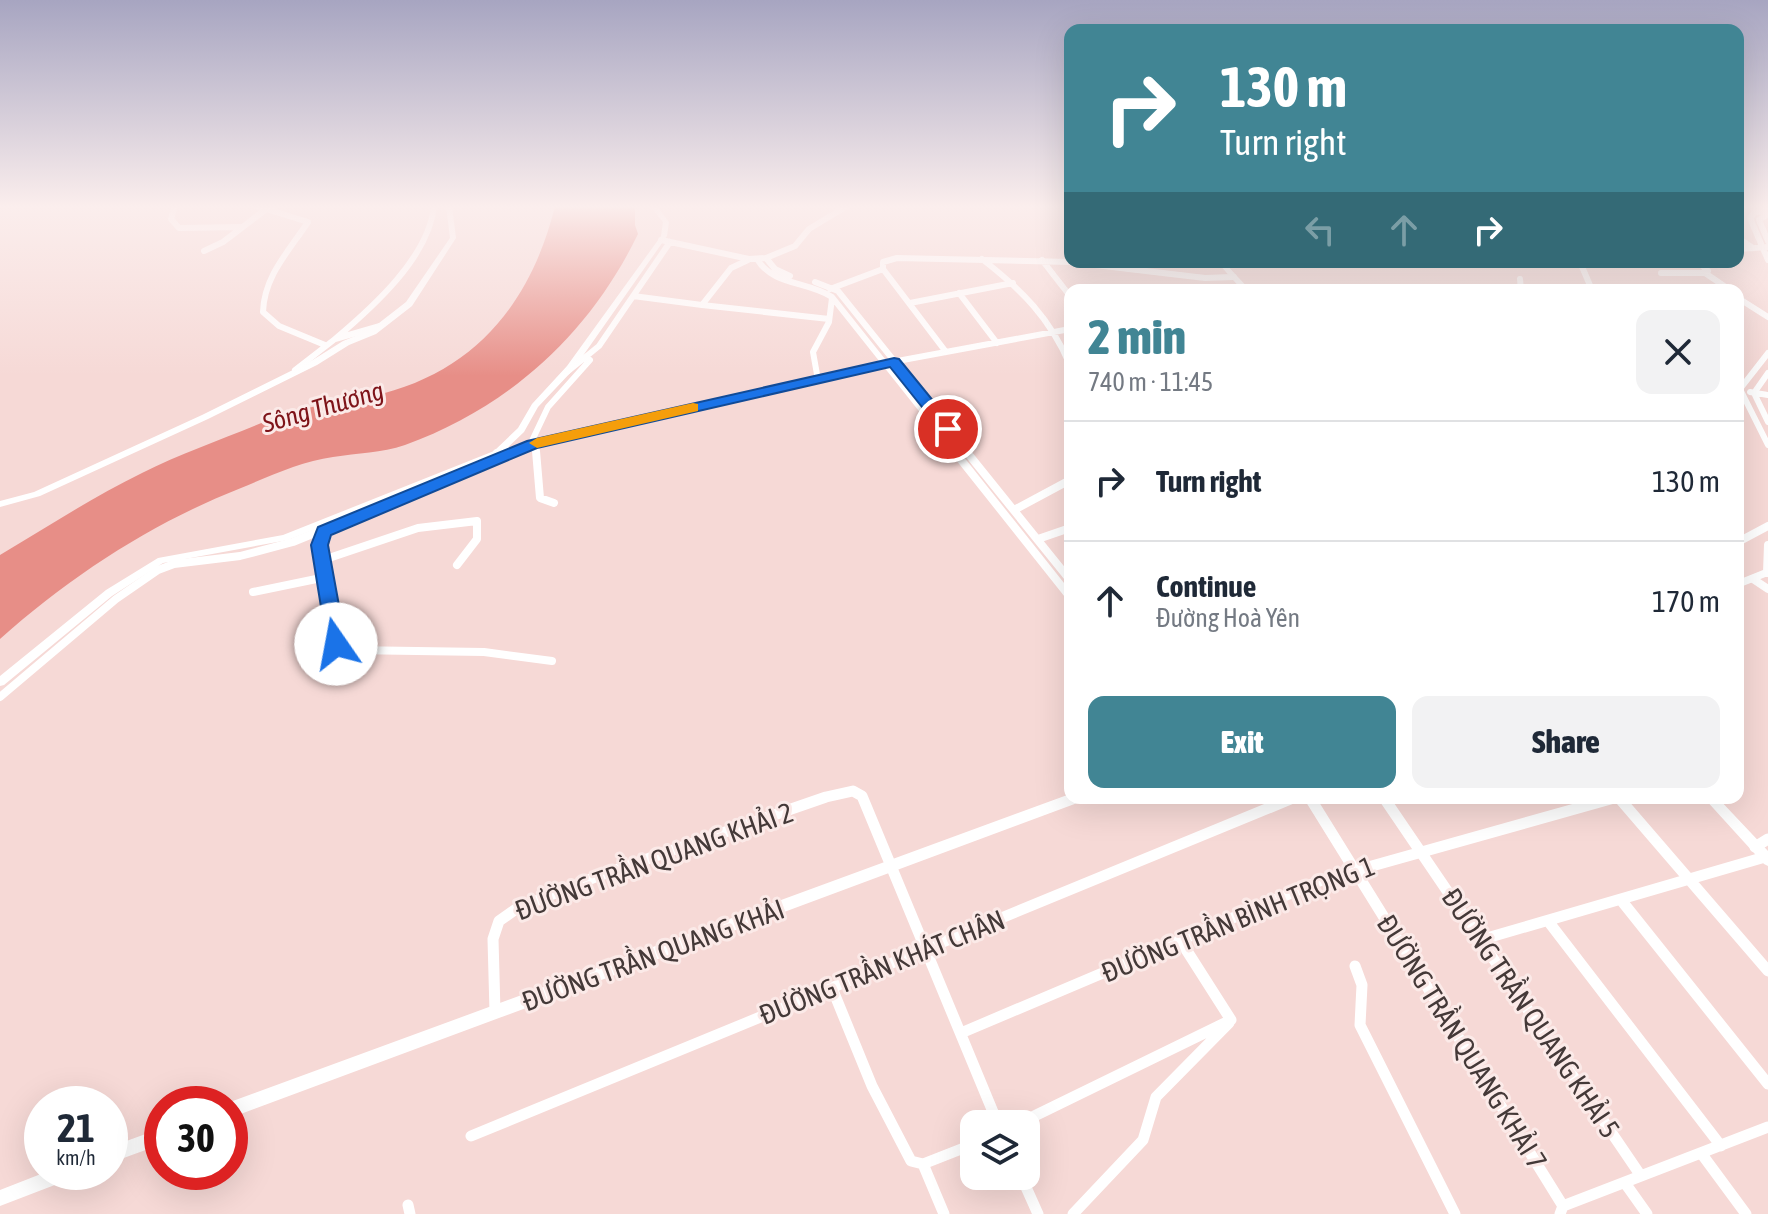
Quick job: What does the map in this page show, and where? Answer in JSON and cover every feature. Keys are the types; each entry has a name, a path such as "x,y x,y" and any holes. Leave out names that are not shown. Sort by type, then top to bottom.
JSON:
{"main road":[{"path":"1744,582 1767,572"},
{"name":"ĐƯỜNG TRẦN QUANG KHẢI","path":"248,1103 1064,802"},
{"path":"0,1198 24,1189"}],"street":[{"path":"282,263 267,285 263,312 279,326 325,345"},
{"path":"288,375 316,356 325,345 376,305 408,263"},
{"path":"0,504 37,494 288,375 385,323 409,304 437,263"},
{"path":"554,503 540,498 535,485 539,468 532,444 537,421 544,409 585,367 651,263"},
{"path":"702,305 731,268 744,263"},
{"path":"756,263 776,277 830,291 883,269"},
{"path":"771,263 785,275 830,291 1064,589"},
{"path":"883,263 883,269 946,352"},
{"path":"987,263 1013,283 1056,332 1064,351"},
{"path":"1044,263 1064,288"},
{"path":"1121,268 1205,278 1234,277"},
{"path":"1226,268 1240,284"},
{"path":"1705,268 1708,271 1705,273"},
{"path":"1661,273 1705,273 1721,284"},
{"path":"1520,279 1520,284"},
{"path":"910,303 1013,283"},
{"path":"818,380 813,352 829,319 830,291"},
{"path":"959,293 997,343"},
{"path":"629,295 829,319"},
{"path":"497,453 521,430 535,406 629,295"},
{"path":"1744,303 1768,317"},
{"path":"335,339 365,332 385,323"},
{"path":"272,543 497,453 888,363 1064,330"},
{"path":"562,376 599,346"},
{"path":"1744,383 1768,353"},
{"path":"888,363 1064,568"},
{"path":"1754,393 1768,373"},
{"path":"1744,390 1768,395"},
{"path":"1754,393 1768,422"},
{"path":"1744,399 1768,445"},
{"path":"0,697 116,599 158,570 174,564 240,556 293,542 532,444"},
{"path":"1014,510 1064,483"},
{"path":"334,519 324,531 319,545 336,644 349,650 484,652 552,661"},
{"path":"323,560 424,524 451,520 477,521 477,539 457,565"},
{"path":"1744,539 1768,526"},
{"path":"1038,539 1064,530"},
{"path":"2,682 109,593 150,566 190,553 293,542"},
{"path":"1767,572 1768,545"},
{"path":"253,592 326,577"},
{"path":"1753,579 1768,589"},
{"name":"ĐƯỜNG TRẦN QUANG KHẢI 2","path":"495,1012 493,943 496,925 505,915 525,904 826,797 853,791 862,796 890,868"},
{"name":"ĐƯỜNG TRẦN KHÁT CHÂN","path":"471,1136 1278,804"},
{"name":"ĐƯỜNG TRẦN QUANG KHẢI 7","path":"1314,804 1356,868 1561,1210"},
{"name":"ĐƯỜNG TRẦN QUANG KHẢI 5","path":"1388,804 1641,1176"},
{"name":"ĐƯỜNG TRẦN BÌNH TRỌNG 1","path":"961,1033 1356,868 1594,804"},
{"path":"1622,804 1768,971"},
{"path":"1716,804 1763,855"},
{"path":"1763,855 1768,839"},
{"path":"1480,940 1689,881 1763,855"},
{"path":"890,868 992,1110"},
{"path":"1621,900 1768,1084"},
{"path":"1548,921 1721,1146"},
{"path":"1180,940 1231,1020"},
{"path":"1355,966 1364,993 1357,1013 1360,1025 1455,1214"},
{"path":"832,988 895,1136 911,1161 923,1164 960,1149"},
{"path":"1040,1113 1231,1020"},
{"path":"1073,1214 1143,1140 1156,1097 1231,1020"},
{"path":"1561,1210 1768,1127"},
{"path":"1701,1153 1746,1214"},
{"path":"923,1164 944,1214"},
{"path":"1625,1183 1647,1214"},
{"path":"1027,1190 1038,1214"}],"water":[{"name":"Sông Thương","path":"535,263 623,263 571,334 512,388 479,410 405,445 298,465 176,517 84,572 0,639 0,555 106,492 190,451 283,414 372,396 408,386 440,371 468,352 492,330"}],"slow traffic":[{"path":"537,443 693,408"}],"route":[{"path":"336,644 319,545 324,531 532,444 894,362 948,429"}]}
